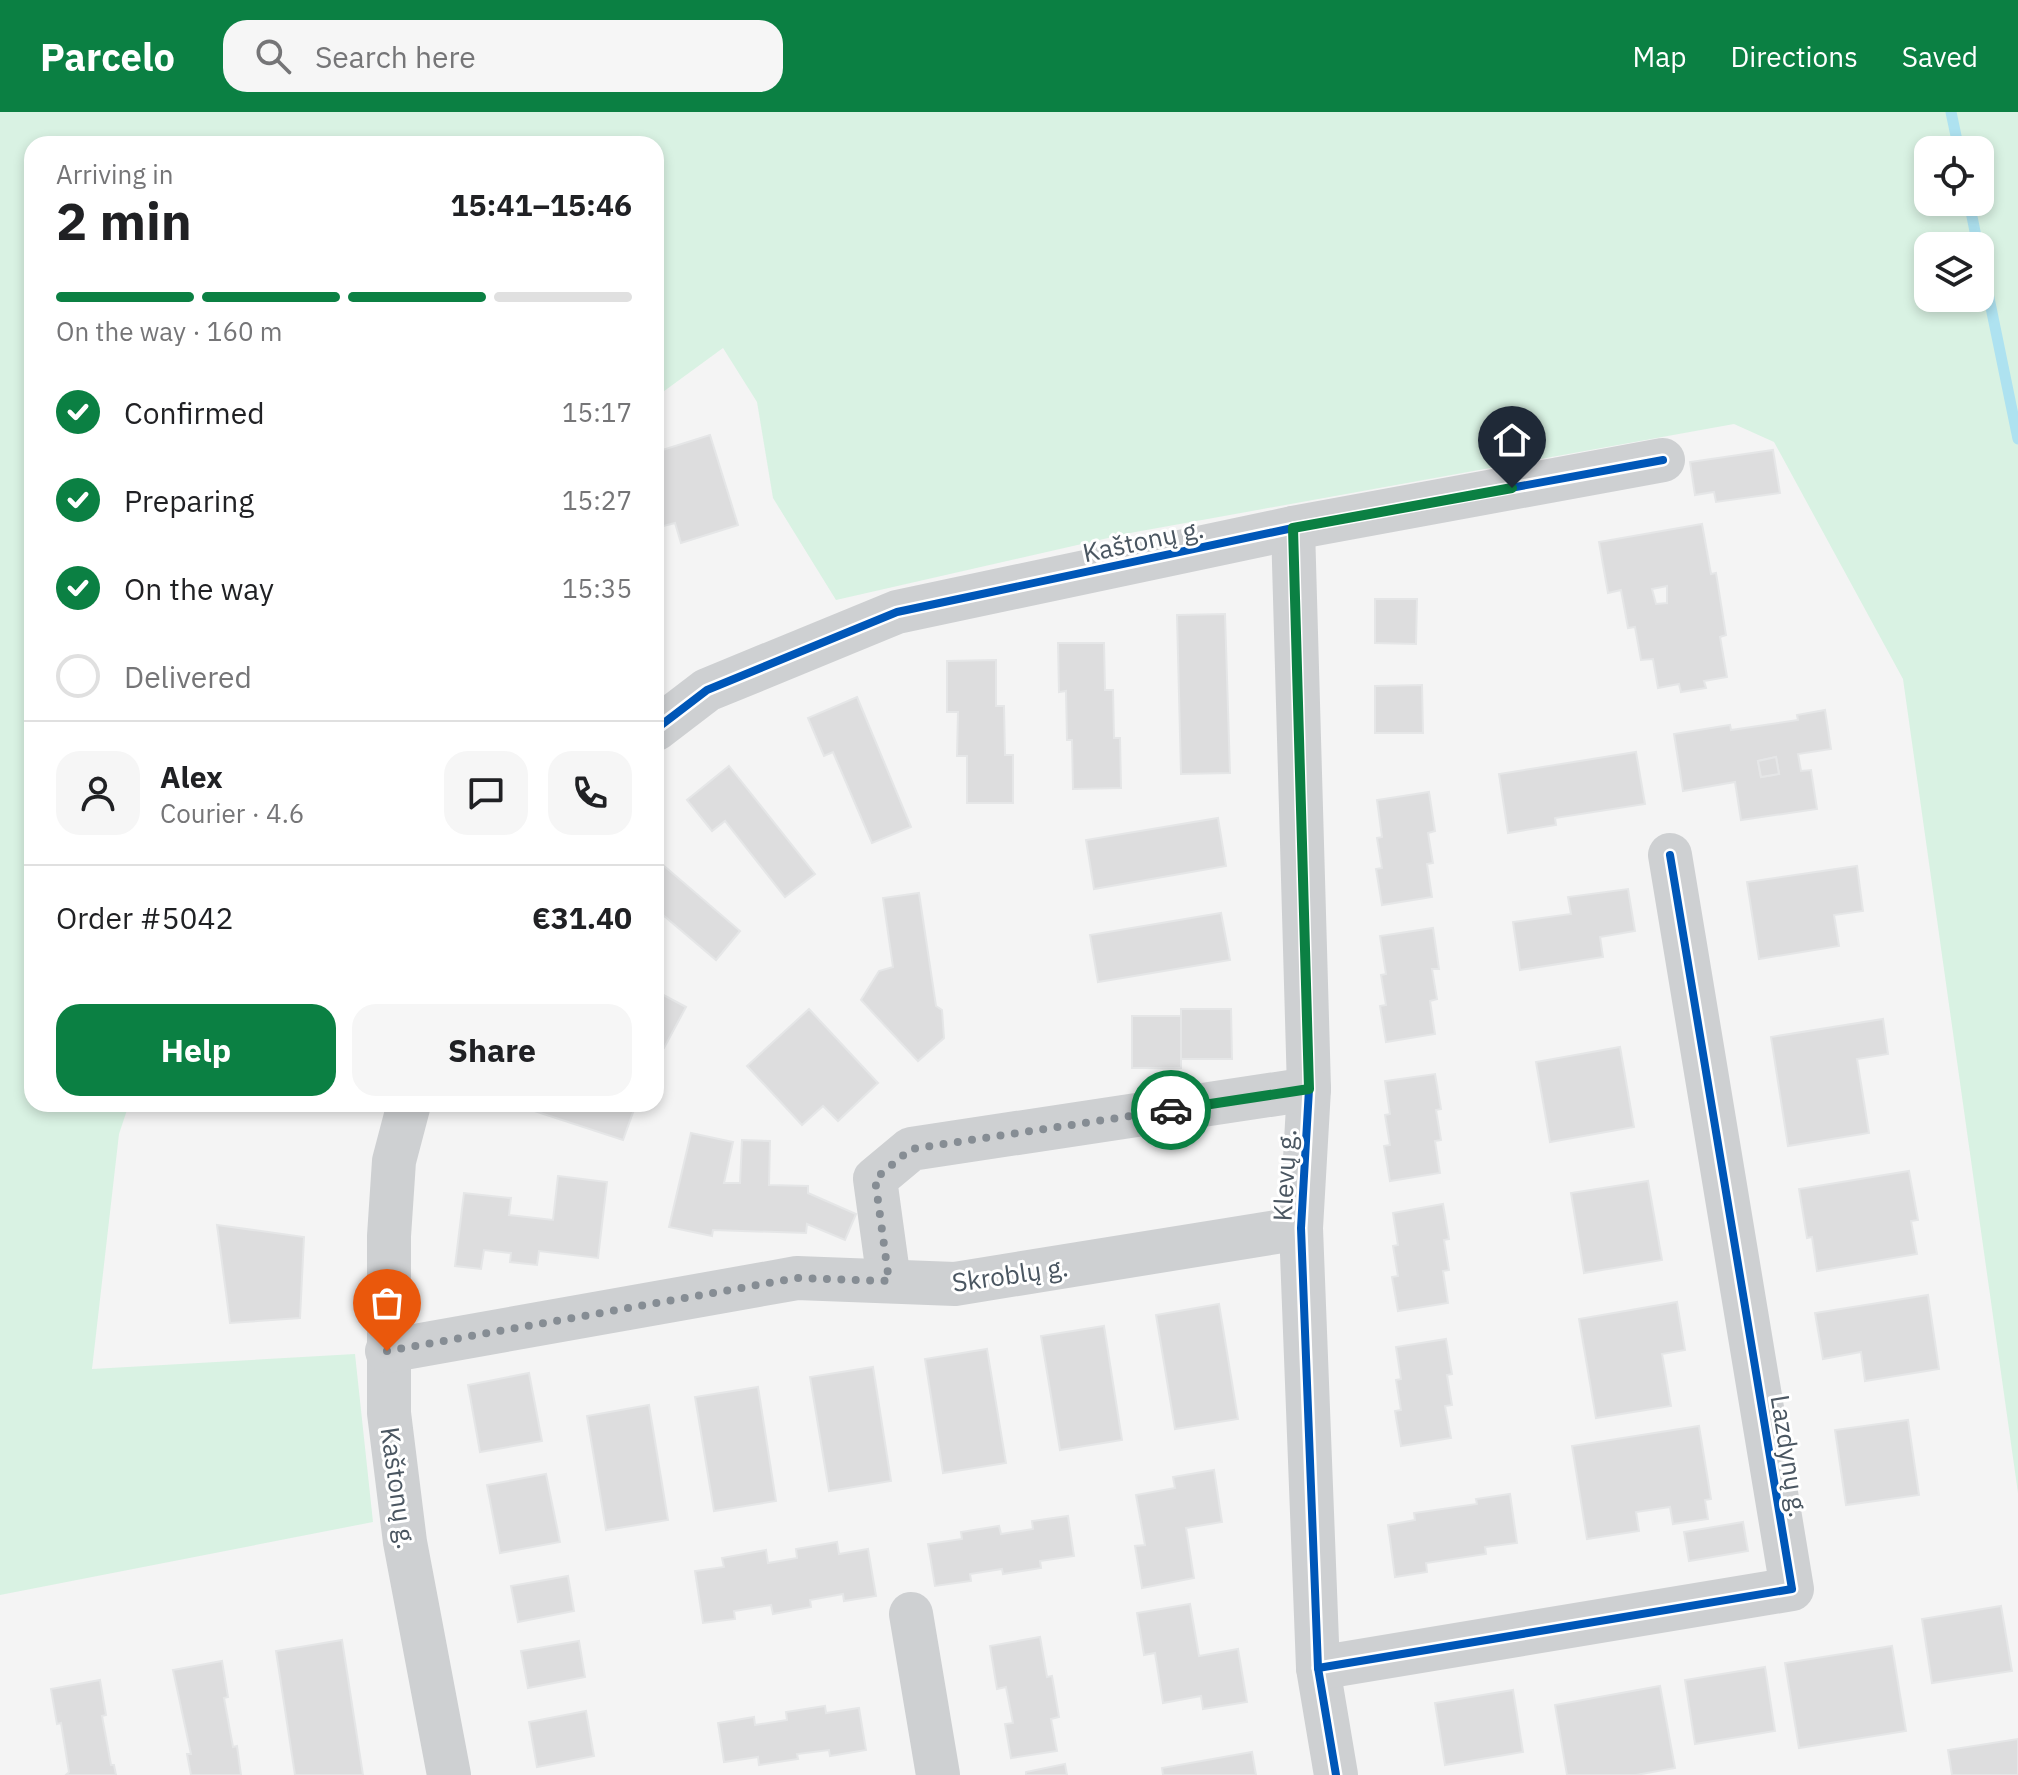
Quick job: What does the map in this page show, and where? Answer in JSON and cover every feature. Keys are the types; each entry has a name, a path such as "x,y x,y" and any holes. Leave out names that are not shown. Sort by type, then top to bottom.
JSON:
{"street":[{"name":"Kaštonų g.","path":"664,723 707,690 897,612 1293,528 1663,460"},
{"name":"Klevų g.","path":"1293,528 1309,1089 1301,1228 1318,1668 1336,1775"},
{"name":"Lazdynų g.","path":"1318,1668 1792,1589 1670,855"},
{"path":"889,1281 875,1179 911,1149 1309,1089"},
{"name":"Kaštonų g.","path":"407,1112 394,1161 389,1236 389,1413 405,1542 449,1775"},
{"name":"Skroblų g.","path":"387,1351 797,1278 955,1284 1301,1228"},
{"path":"911,1614 938,1775"}],"green space":[{"path":"0,112 2018,112 2018,1493 1903,679 1774,442 1734,424 1130,533 836,600 773,498 757,402 723,348 664,391 664,136 24,136 24,1112 126,1112 119,1134 92,1369 355,1354 373,1522 0,1595"}],"building":[{"path":"710,435 738,525 681,543 675,523 664,526 664,449"},
{"path":"1773,450 1780,493 1716,502 1714,492 1695,495 1690,462"},
{"path":"1702,524 1711,574 1716,573 1726,635 1720,637 1727,677 1704,681 1706,688 1681,692 1679,684 1658,688 1653,659 1641,660 1635,627 1628,628 1621,590 1608,593 1599,542","holes":["1667,586 1667,603 1656,604 1652,589"]},
{"path":"1375,599 1417,599 1416,644 1375,643"},
{"path":"1225,614 1230,773 1181,774 1177,615"},
{"path":"1058,643 1104,643 1105,690 1113,690 1114,738 1120,738 1121,788 1073,789 1072,740 1067,740 1066,691 1059,692"},
{"path":"996,660 996,706 1004,706 1005,755 1013,755 1013,803 967,803 967,756 957,756 958,712 947,712 947,661"},
{"path":"1422,685 1423,733 1375,733 1375,686"},
{"path":"857,697 911,827 872,843 833,752 824,756 808,718"},
{"path":"1825,710 1831,749 1798,754 1801,771 1811,770 1817,809 1741,820 1735,782 1683,791 1674,734 1730,725 1731,730 1798,720 1797,715","holes":["1776,757 1779,774 1761,777 1758,761"]},
{"path":"1636,752 1645,804 1555,818 1556,825 1508,833 1499,774"},
{"path":"1776,757 1779,774 1761,777 1758,761"},
{"path":"729,766 815,874 785,897 725,821 712,831 687,800"},
{"path":"1429,792 1435,831 1428,833 1433,863 1427,864 1432,897 1382,905 1376,869 1382,868 1377,838 1382,837 1377,800"},
{"path":"1218,818 1226,866 1094,889 1086,840"},
{"path":"664,866 740,931 716,960 664,916"},
{"path":"1857,866 1863,911 1834,915 1839,946 1759,959 1747,882"},
{"path":"1628,889 1635,931 1600,937 1603,957 1520,970 1513,922 1571,914 1568,897"},
{"path":"919,893 936,1006 942,1010 944,1038 918,1061 861,1000 879,971 893,967 883,898"},
{"path":"1221,913 1230,960 1098,982 1090,935"},
{"path":"1433,928 1439,969 1432,969 1437,999 1430,1001 1435,1034 1386,1042 1380,1006 1386,1005 1381,975 1386,974 1380,936"},
{"path":"664,995 686,1007 664,1048"},
{"path":"809,1009 878,1083 838,1121 823,1106 802,1125 747,1066"},
{"path":"1181,1009 1231,1009 1232,1059 1181,1059"},
{"path":"1132,1016 1181,1016 1181,1068 1132,1068"},
{"path":"1883,1019 1888,1054 1857,1059 1869,1133 1788,1146 1771,1037"},
{"path":"1620,1047 1634,1127 1550,1142 1536,1062"},
{"path":"1435,1074 1441,1109 1436,1110 1441,1140 1435,1141 1440,1173 1390,1181 1384,1146 1390,1145 1385,1115 1390,1114 1385,1081"},
{"path":"537,1112 633,1112 623,1140"},
{"path":"691,1133 733,1142 724,1183 740,1183 742,1140 770,1141 769,1185 808,1186 808,1193 856,1214 845,1240 807,1224 806,1233 713,1230 712,1236 669,1227"},
{"path":"1909,1171 1918,1220 1911,1221 1917,1254 1817,1271 1812,1237 1807,1238 1799,1189"},
{"path":"558,1176 607,1182 598,1258 539,1251 537,1265 510,1262 511,1253 484,1250 481,1269 455,1266 464,1193 511,1198 509,1215 553,1220"},
{"path":"1648,1181 1662,1260 1584,1273 1571,1193"},
{"path":"1443,1204 1449,1239 1444,1240 1449,1270 1443,1271 1448,1303 1398,1311 1392,1277 1398,1276 1393,1246 1398,1245 1393,1213"},
{"path":"217,1225 304,1237 300,1318 230,1323"},
{"path":"1928,1295 1939,1369 1865,1381 1861,1352 1823,1359 1815,1313"},
{"path":"1677,1302 1685,1350 1662,1354 1671,1406 1596,1418 1579,1319"},
{"path":"1219,1304 1238,1419 1175,1429 1156,1315"},
{"path":"1104,1326 1122,1440 1060,1450 1041,1336"},
{"path":"1446,1339 1452,1374 1447,1375 1452,1405 1445,1406 1451,1438 1401,1446 1395,1411 1401,1410 1396,1380 1401,1379 1396,1347"},
{"path":"987,1349 1006,1463 943,1473 925,1359"},
{"path":"873,1367 891,1481 829,1491 810,1377"},
{"path":"529,1373 542,1441 480,1452 468,1385"},
{"path":"758,1387 776,1501 714,1511 695,1397"},
{"path":"649,1405 668,1520 606,1530 587,1416"},
{"path":"1908,1420 1919,1495 1846,1505 1835,1430"},
{"path":"1699,1426 1711,1499 1705,1500 1708,1519 1673,1524 1670,1507 1636,1512 1639,1531 1587,1539 1572,1446"},
{"path":"1214,1470 1222,1522 1186,1528 1194,1578 1142,1588 1135,1546 1145,1545 1136,1495 1175,1488 1173,1477"},
{"path":"546,1474 560,1542 500,1553 487,1485"},
{"path":"1510,1494 1517,1543 1485,1547 1486,1554 1426,1563 1427,1572 1395,1577 1388,1525 1415,1520 1414,1513 1477,1504 1476,1499"},
{"path":"1068,1516 1074,1556 1040,1561 1041,1568 1003,1574 1002,1569 970,1574 971,1581 935,1586 928,1544 962,1539 961,1532 999,1526 1001,1534 1033,1529 1032,1521"},
{"path":"1743,1522 1748,1551 1689,1561 1684,1532"},
{"path":"837,1542 839,1554 868,1549 876,1596 844,1601 843,1594 810,1600 811,1607 773,1614 771,1605 734,1611 735,1619 703,1623 695,1571 724,1567 722,1558 766,1550 768,1563 797,1558 796,1549"},
{"path":"568,1576 574,1611 518,1622 511,1586"},
{"path":"1190,1604 1199,1656 1238,1649 1247,1702 1203,1709 1201,1696 1163,1703 1155,1653 1144,1655 1137,1613"},
{"path":"2001,1606 2012,1671 1932,1683 1922,1619"},
{"path":"1040,1637 1047,1677 1052,1676 1059,1717 1051,1719 1057,1751 1011,1758 1005,1724 1013,1723 1006,1687 997,1689 990,1646"},
{"path":"342,1640 363,1775 295,1775 276,1651"},
{"path":"579,1641 585,1677 528,1688 521,1651"},
{"path":"1892,1646 1906,1731 1799,1748 1785,1663"},
{"path":"222,1661 228,1697 224,1698 241,1775 191,1775 187,1754 191,1754 173,1670"},
{"path":"1765,1667 1775,1731 1695,1744 1685,1680"},
{"path":"100,1680 106,1715 102,1716 111,1765 114,1765 116,1775 66,1775 69,1772 61,1723 57,1724 51,1689"},
{"path":"1660,1686 1675,1768 1636,1775 1567,1775 1555,1705"},
{"path":"1513,1690 1523,1752 1445,1765 1435,1703"},
{"path":"825,1706 826,1713 859,1708 866,1750 830,1756 829,1750 797,1754 798,1759 759,1765 758,1757 724,1762 718,1723 754,1717 755,1725 787,1720 786,1712"},
{"path":"586,1711 594,1756 537,1767 529,1722"},
{"path":"2018,1739 2018,1775 1952,1775 1948,1750"},
{"path":"1252,1752 1256,1775 1163,1775 1162,1768"},
{"path":"1065,1764 1067,1775 1026,1775 1026,1772"}],"waterway":[{"path":"1951,112 1956,136"},
{"path":"1972,216 1975,232"},
{"path":"1992,312 2018,439"}],"cycle path":[{"path":"664,723 707,690 897,612 1293,528 1663,460"},
{"path":"1293,528 1309,1089 1301,1228 1318,1668 1336,1775"},
{"path":"1318,1668 1792,1589 1670,855"}],"way so far":[{"path":"387,1351 797,1278 889,1281 875,1179 911,1149 1171,1110"}],"route":[{"path":"1171,1110 1309,1089 1293,528 1512,488"}]}
